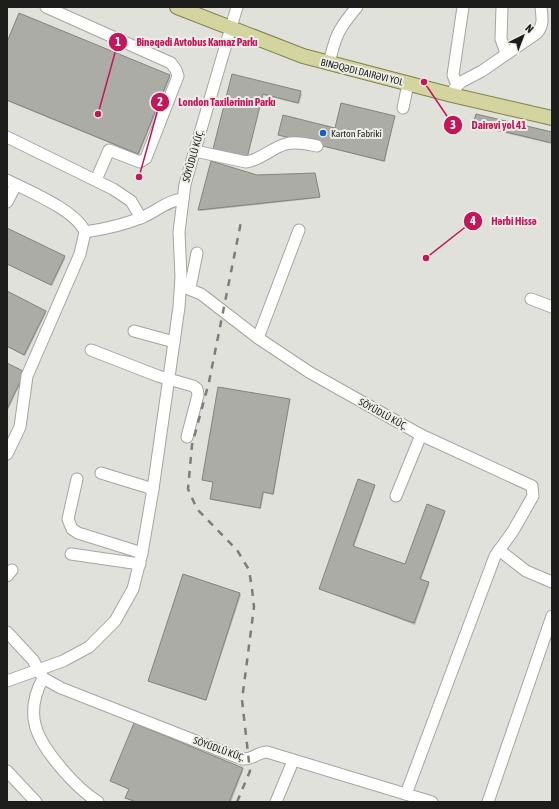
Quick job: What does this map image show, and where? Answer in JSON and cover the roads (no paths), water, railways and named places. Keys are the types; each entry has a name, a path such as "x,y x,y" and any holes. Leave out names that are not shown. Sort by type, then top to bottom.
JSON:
{"main road":[{"name":"BINƏQƏDI DAIRƏVI YOL","path":"177,7 284,50 329,64 408,84 455,90 552,118"}],"street":[{"path":"46,7 172,63 178,76 146,158 140,162 108,150 96,180"},
{"name":"SÖYÜDLÜ KÜÇ.","path":"7,681 42,674 80,653 106,632 125,606 134,589 141,559 153,489 174,342 186,287 179,242 185,184 237,7"},
{"path":"329,64 333,43 339,28 358,7"},
{"path":"463,7 453,75 455,90 506,53 537,33 541,28 541,7"},
{"path":"502,7 501,39 506,53"},
{"path":"403,108 408,84"},
{"path":"7,138 113,189 131,201 141,218"},
{"path":"194,151 246,162 253,161 287,144 297,143 317,146"},
{"path":"7,202 11,182 64,211 78,222 85,232 80,254 27,376 20,427 7,454"},
{"path":"85,232 108,229 141,218 173,201 183,199"},
{"path":"258,338 299,230"},
{"path":"186,287 198,253"},
{"name":"SÖYÜDLÜ KÜÇ.","path":"186,287 214,303 258,338 309,372 421,435 532,486 533,496 513,531 499,550 492,564 406,794"},
{"path":"531,299 552,307"},
{"path":"134,331 174,342"},
{"path":"92,350 169,379 189,384 197,389 198,395 187,437"},
{"path":"396,496 421,435"},
{"path":"101,473 153,489"},
{"path":"77,480 68,519 72,529 78,533 141,559"},
{"path":"499,550 526,571 552,582"},
{"path":"71,554 141,559"},
{"path":"488,802 552,616"},
{"path":"7,632 33,660 42,674 33,709 38,735 47,751 73,782 98,802"},
{"name":"SÖYÜDLÜ KÜÇ.","path":"42,674 61,688 242,759 249,760 260,753 267,752 432,802"},
{"path":"276,802 293,761"},
{"path":"7,771 36,802"}],"railway":[{"path":"237,802 250,771 242,700 254,607 252,589 249,570 237,550 197,509 188,489 192,445 209,382 241,222"}],"place":[{"name":"Dairəvi yol 41","path":"424,82"},
{"name":"Binəqədi Avtobus Kamaz Parkı","path":"98,114"},
{"name":"Karton Fabriki","path":"323,133"},
{"name":"London Taxilərinin Parkı","path":"139,177"},
{"name":"Hərbi Hissə","path":"426,258"}]}
